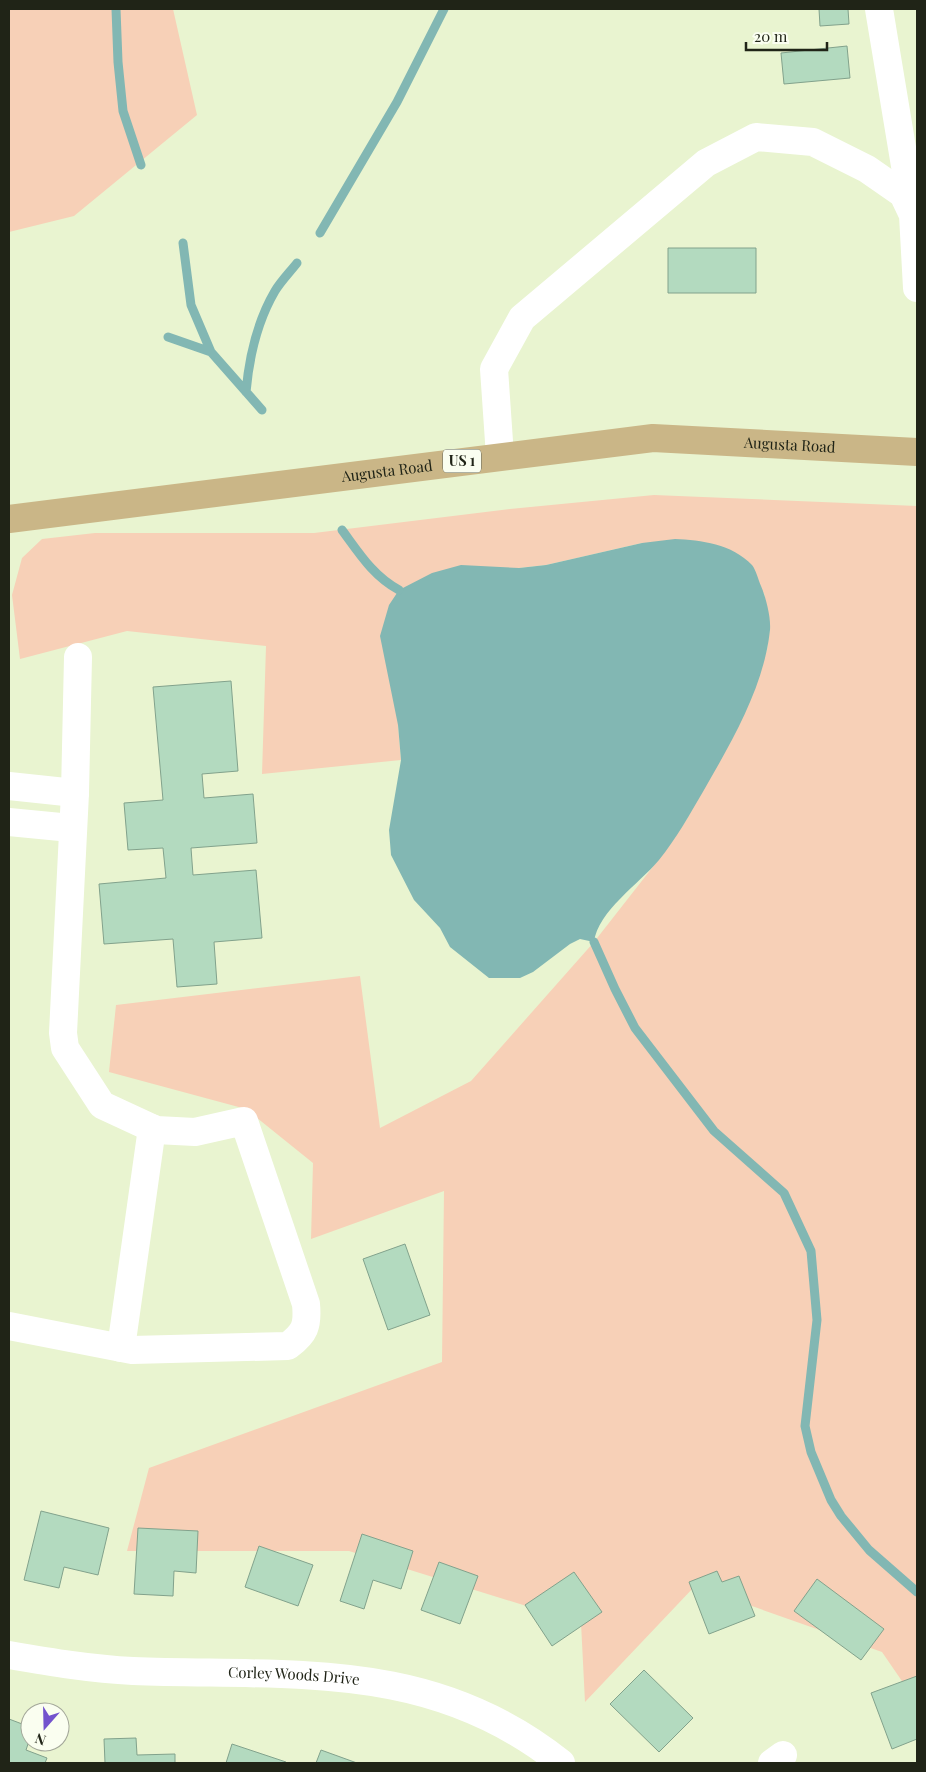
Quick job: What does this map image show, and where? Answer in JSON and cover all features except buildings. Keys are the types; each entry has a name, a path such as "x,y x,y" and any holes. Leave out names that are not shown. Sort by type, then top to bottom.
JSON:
{"main road":[{"name":"Augusta Road","path":"9,519 653,438 917,452"}],"street":[{"path":"879,9 913,215 917,288"},
{"path":"500,456 494,369 522,318 706,163 756,137 813,142 867,169 903,194 913,215"},
{"path":"9,1326 121,1348 170,1350 288,1346 301,1336 308,1320 306,1304 244,1121 195,1132 152,1128 102,1106 65,1048 63,1033 78,656"},
{"path":"9,786 74,793"},
{"path":"9,822 71,828"},
{"path":"121,1348 152,1128"},
{"name":"Corley Woods Drive","path":"9,1655 80,1667 132,1671 312,1674 364,1680 416,1690 466,1707 512,1731 561,1763"}],"shaded area":[{"path":"9,9 173,9 197,115 74,216 9,232"},
{"path":"654,495 917,506 917,1703 882,1652 695,1586 585,1702 581,1623 349,1551 127,1551 149,1468 442,1362 444,1191 311,1239 313,1163 246,1109 109,1072 116,1005 360,976 380,1128 471,1081 594,942 659,859 687,819 767,650 770,627 764,593 642,543 546,565 519,568 398,725 401,760 262,774 266,646 127,631 20,659 12,595 22,558 42,539 95,533 314,533 510,509"}],"water":[{"path":"675,539 716,544 735,552 755,569 769,614 770,630 767,651 754,693 736,733 677,835 659,860 620,898 603,919 594,942 580,939 570,944 533,972 520,978 489,978 450,947 440,928 414,900 391,855 389,830 401,760 398,725 380,636 389,605 399,590 432,573 461,565 519,568 546,565 642,543"}],"waterway":[{"path":"116,9 118,62 123,111 141,165"},
{"path":"320,233 397,102 444,9"},
{"path":"183,243 191,305 211,352 262,410"},
{"path":"246,392 249,366 264,314 277,287 297,263"},
{"path":"168,337 211,352"},
{"path":"342,530 374,571 399,590"},
{"path":"594,942 635,1028 714,1131 784,1193 811,1251 817,1320 805,1426 811,1452 831,1500 841,1516 869,1550 917,1592"}]}
